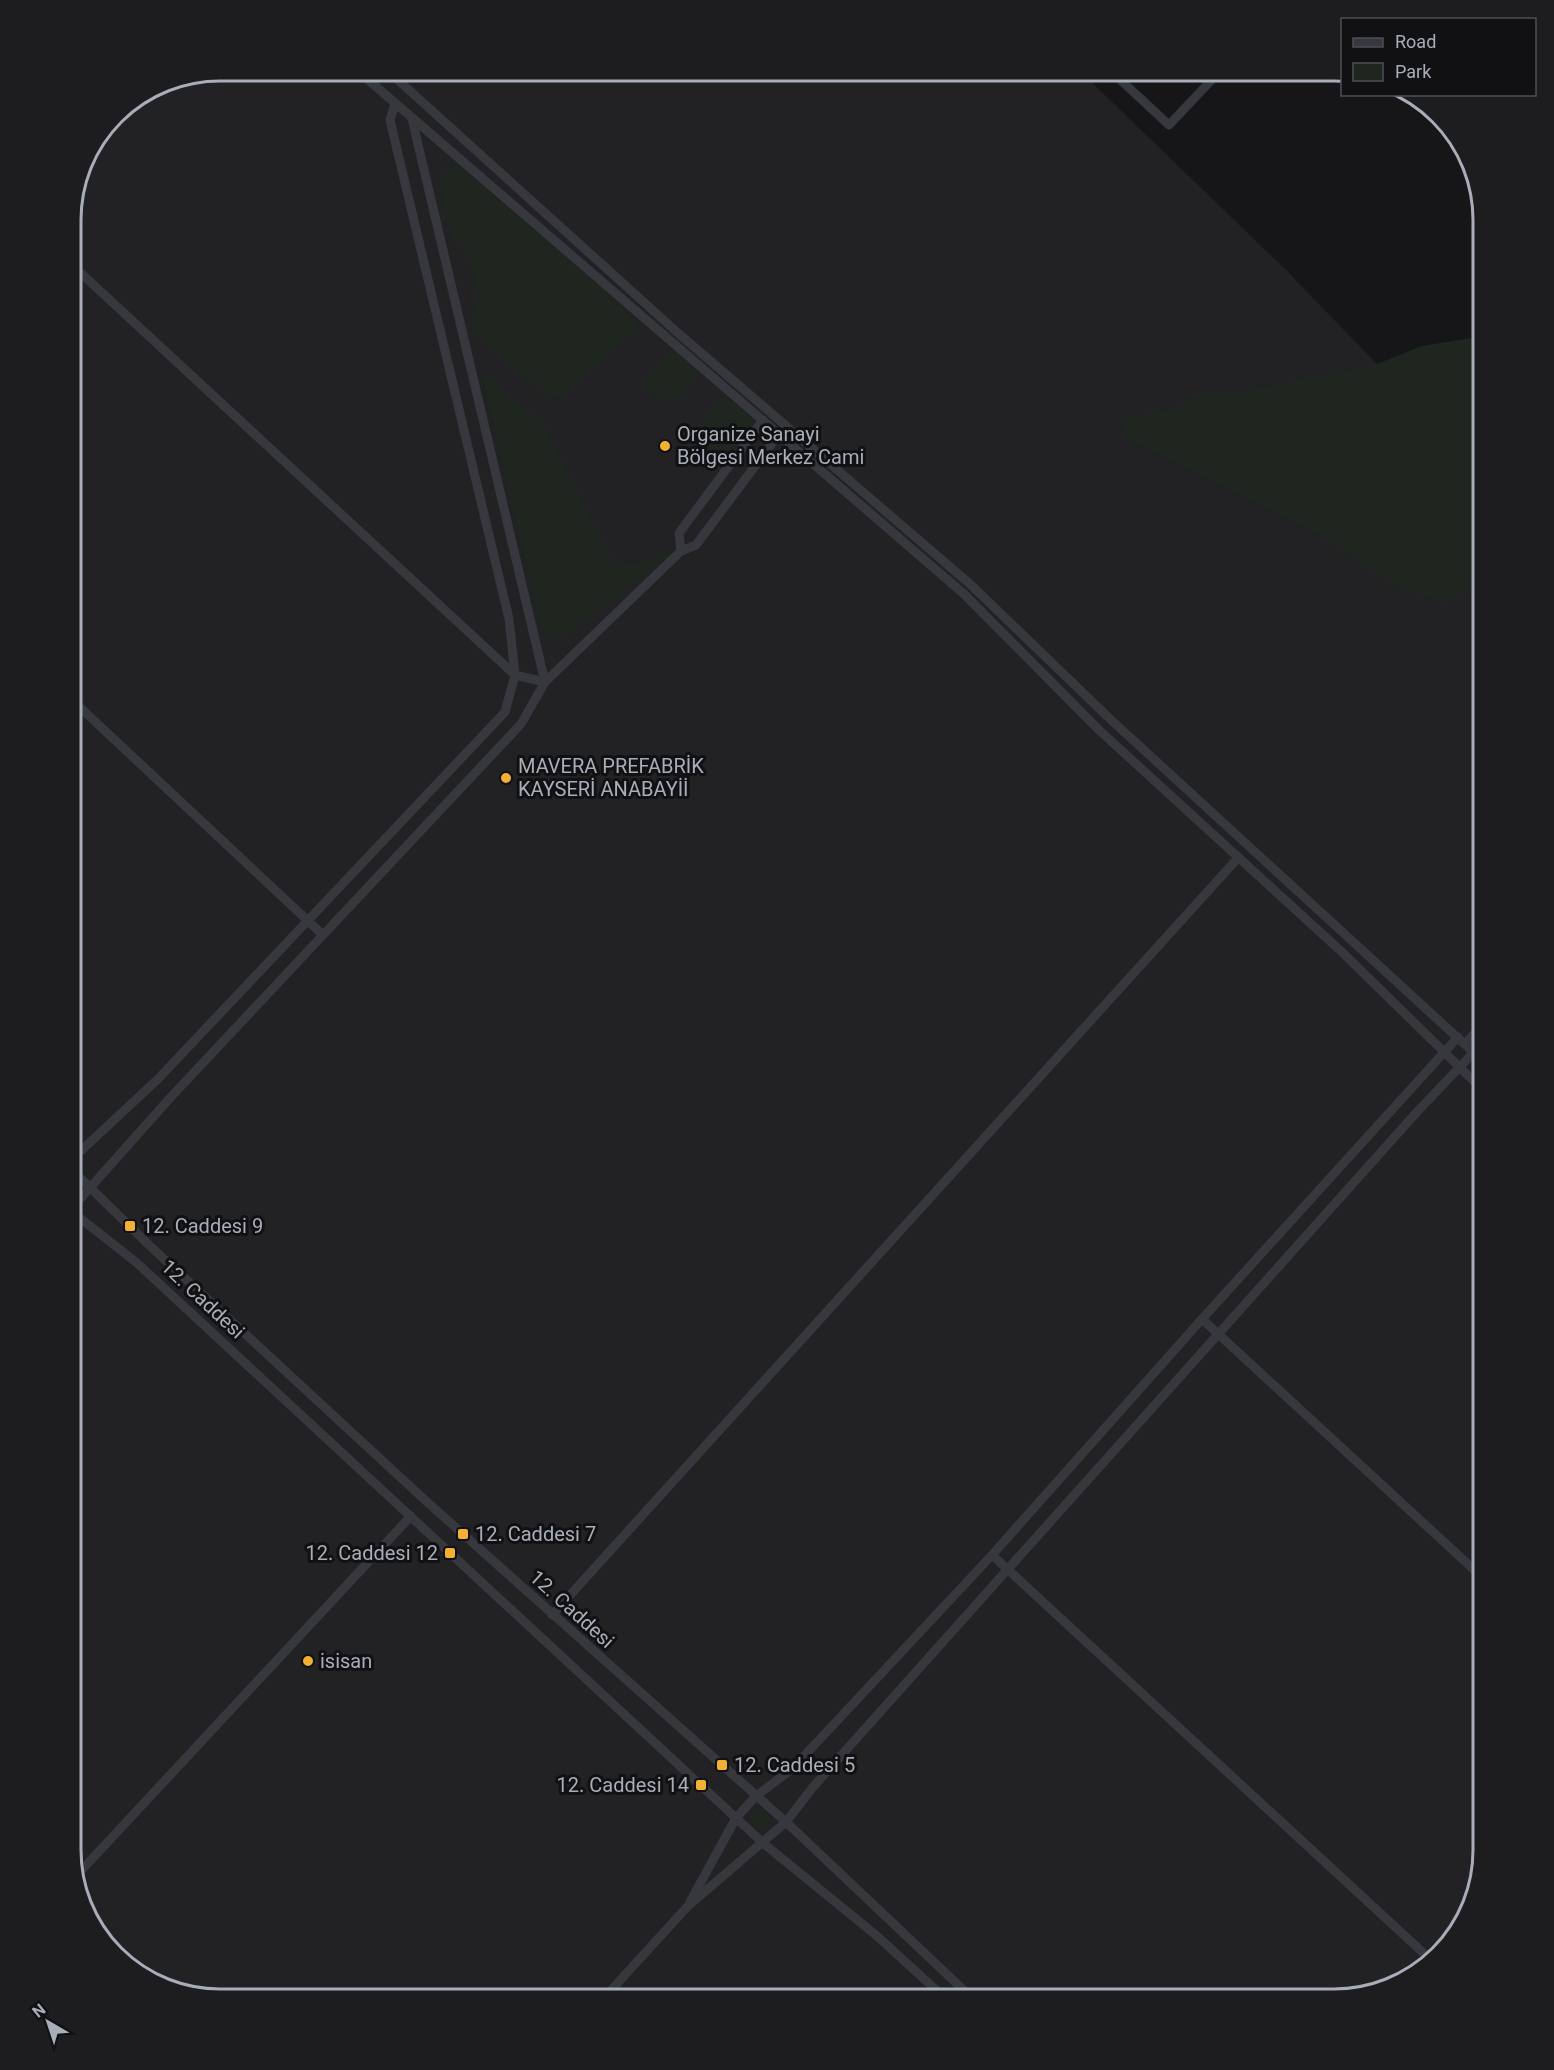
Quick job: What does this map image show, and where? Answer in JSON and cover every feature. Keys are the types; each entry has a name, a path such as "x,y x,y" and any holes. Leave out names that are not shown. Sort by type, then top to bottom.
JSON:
{"street":[{"path":"370,81 964,594 1099,730 1343,953 1473,1080"},
{"path":"400,81 679,334 970,584 1109,718 1473,1051"},
{"path":"1122,81 1169,125 1211,81"},
{"path":"81,1151 158,1079 505,712 515,675 509,619 390,120 395,104"},
{"path":"412,119 545,682"},
{"path":"81,273 515,675 545,682"},
{"path":"681,551 679,533 763,420"},
{"path":"81,1199 170,1098 521,724 545,682 681,551 696,546 779,434"},
{"path":"81,708 322,934"},
{"path":"552,1616 1238,858"},
{"path":"688,1906 736,1818 756,1796 792,1769 992,1555 1202,1319 1444,1053 1473,1032"},
{"path":"613,1989 688,1906 786,1822 813,1787 1006,1569 1416,1113 1473,1053"},
{"name":"12. Caddesi","path":"81,1178 150,1246 552,1616 786,1822 961,1989"},
{"name":"12. Caddesi","path":"81,1218 137,1263 763,1843 877,1936 934,1989"},
{"path":"1202,1319 1473,1568"},
{"path":"82,1869 411,1516"},
{"path":"992,1555 1425,1955"}],"shaded area":[{"path":"1090,81 1287,271 1473,464 1473,1850 1468,1886 1450,1927 1426,1954 1395,1975 1370,1984 1334,1989 220,1989 175,1982 143,1966 116,1942 95,1911 88,1895 81,1850 81,211 86,184 95,159 104,143 122,122 143,104 175,88 202,82"}],"green space":[{"path":"458,165 598,284 641,325 561,397 547,395 474,333 470,316 479,302 474,275 465,251 452,239 439,183 448,168"},
{"path":"1473,338 1473,585 1445,603 1393,584 1322,536 1126,438 1122,432 1124,418 1175,409 1199,393 1230,394 1372,366 1422,346"},
{"path":"672,349 700,371 676,402 666,395 662,400 643,386"},
{"path":"481,372 542,421 615,565 653,560 666,550 671,552 669,557 563,637 551,635 541,628"},
{"path":"724,395 756,421 725,460 698,439 708,426 703,422"},
{"path":"761,1811 767,1814 770,1820 767,1826 761,1829 755,1826 752,1820 755,1814"}],"place":[{"name":"Organize Sanayi Bölgesi Merkez Cami","path":"665,446"},
{"name":"MAVERA PREFABRİK KAYSERİ ANABAYİİ","path":"506,778"},
{"name":"12. Caddesi 9","path":"130,1226"},
{"name":"12. Caddesi 7","path":"463,1534"},
{"name":"12. Caddesi 12","path":"450,1553"},
{"name":"isisan","path":"308,1661"},
{"name":"12. Caddesi 5","path":"722,1765"},
{"name":"12. Caddesi 14","path":"701,1785"}]}
